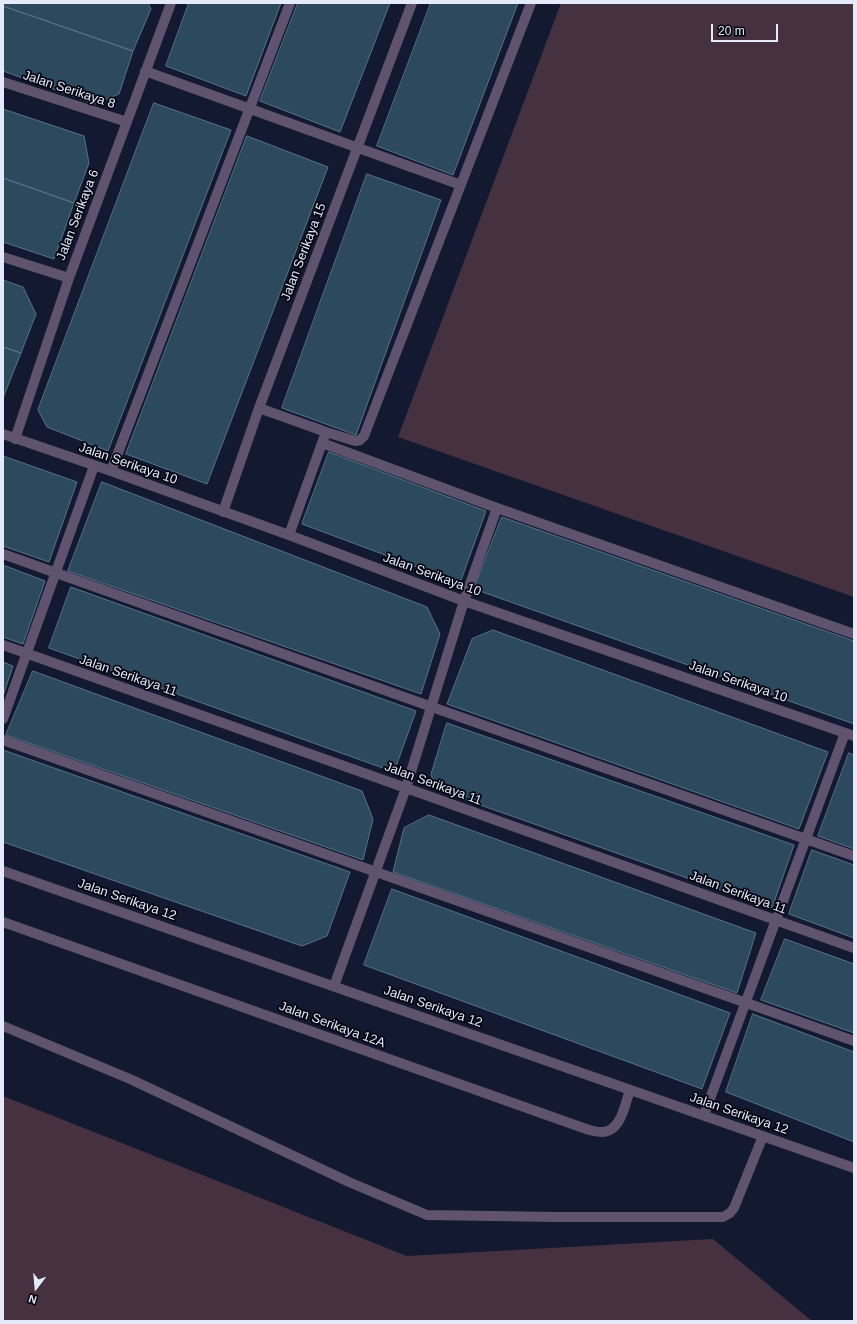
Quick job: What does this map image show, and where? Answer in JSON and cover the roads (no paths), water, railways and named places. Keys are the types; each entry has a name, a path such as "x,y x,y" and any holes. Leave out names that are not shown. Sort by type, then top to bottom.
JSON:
{"street":[{"name":"Jalan Serikaya 6","path":"15,438 68,278 171,3"},
{"path":"111,471 290,3"},
{"name":"Jalan Serikaya 15","path":"223,512 259,408 412,3"},
{"path":"259,408 354,442 360,440 364,436 531,3"},
{"path":"145,71 248,110 461,185"},
{"name":"Jalan Serikaya 8","path":"3,82 127,122"},
{"path":"3,257 68,278"},
{"path":"289,535 326,432"},
{"name":"Jalan Serikaya 10","path":"3,434 289,535 464,601 849,735"},
{"path":"322,443 497,508 854,634"},
{"path":"3,719 94,466"},
{"path":"334,986 406,788 464,601 497,508"},
{"path":"3,554 854,856"},
{"name":"Jalan Serikaya 11","path":"3,645 854,948"},
{"path":"704,1115 805,838 849,735"},
{"path":"3,740 854,1041"},
{"name":"Jalan Serikaya 12","path":"3,871 854,1168"},
{"name":"Jalan Serikaya 12A","path":"3,922 589,1130 603,1132 610,1131 615,1127 620,1119 630,1090"},
{"path":"3,1026 130,1079 349,1182 427,1215 723,1217 730,1213 734,1208 763,1136"}]}
